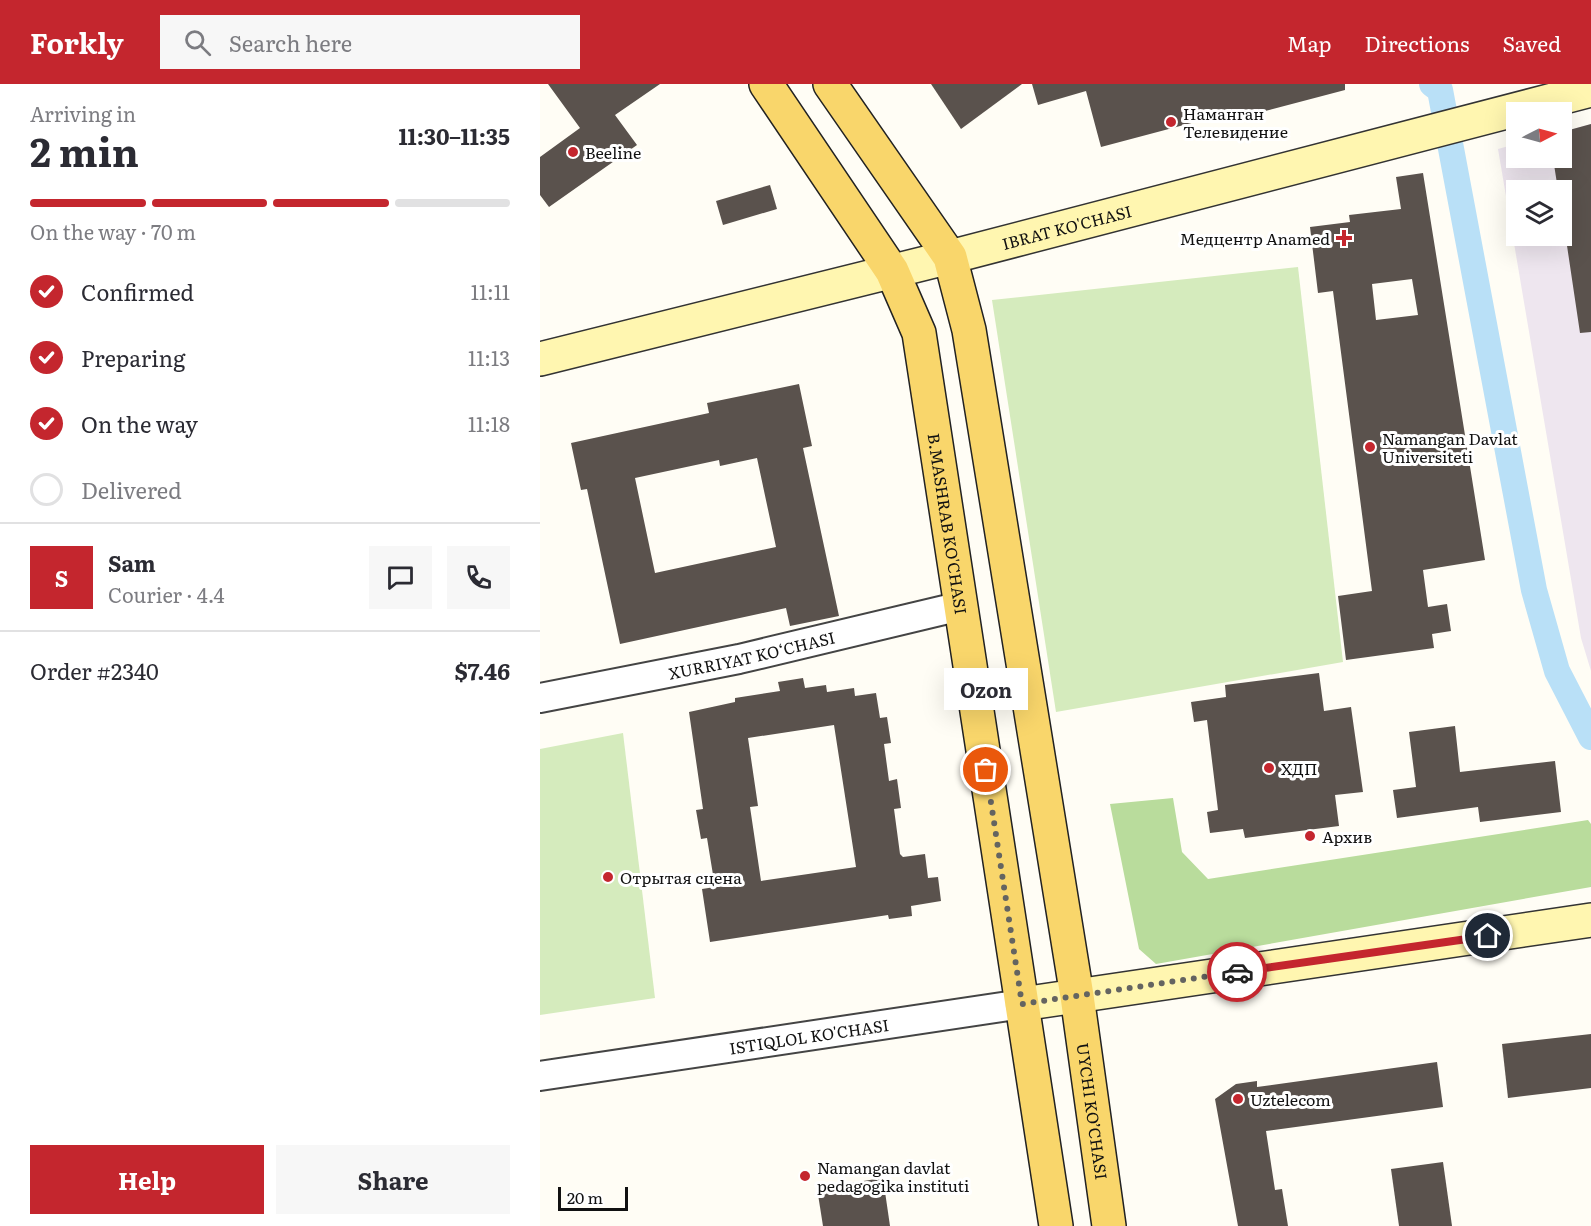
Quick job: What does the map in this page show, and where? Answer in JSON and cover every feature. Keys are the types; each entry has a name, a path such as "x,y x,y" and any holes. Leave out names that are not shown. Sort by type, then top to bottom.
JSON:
{"main road":[{"name":"B.MASHRAB KO'CHASI","path":"766,84 892,271 919,333 1022,1004"},
{"path":"830,84 950,257 969,330 1077,996"},
{"name":"IBRAT KO'CHASI","path":"540,359 950,257 1591,90"},
{"name":"ISTIQLOL KO'CHASI","path":"1022,1004 1591,920"},
{"name":"UYCHI KO’CHASI","path":"1077,996 1109,1226"},
{"path":"1022,1004 1056,1226"}],"street":[{"name":"XURRIYAT KO‘CHASI","path":"540,698 739,658 961,606"},
{"name":"ISTIQLOL KO'CHASI","path":"540,1076 1022,1004"}],"shaded area":[{"path":"1591,124 1591,671 1581,638 1514,246 1572,246 1572,180 1506,180 1506,196 1498,149 1506,147 1506,168 1572,168 1572,129"}],"green space":[{"path":"1298,267 1343,662 1056,712 992,300"},
{"path":"623,733 655,998 540,1015 540,749"},
{"path":"1173,798 1182,852 1208,879 1588,820 1591,824 1591,887 1156,964 1139,949 1110,804"}],"building":[{"path":"548,84 660,84 615,115 637,145 549,207 540,195 540,157 580,128"},
{"path":"931,84 1022,84 961,129"},
{"path":"1032,84 1345,84 1345,90 1231,120 1229,113 1101,147 1086,91 1038,105"},
{"path":"1591,124 1591,332 1580,333 1567,246 1572,246 1572,180 1556,180 1555,168 1572,168 1572,129"},
{"path":"1423,173 1485,560 1423,570 1428,607 1447,604 1451,631 1432,634 1434,648 1346,660 1338,596 1372,591 1333,291 1318,293 1310,227 1350,222 1349,215 1401,209 1396,177","holes":["1412,279 1418,315 1376,320 1372,284"]},
{"path":"770,185 777,209 723,225 716,201"},
{"path":"799,384 812,446 803,448 839,616 790,626 786,608 620,644 587,489 581,490 571,443 709,413 707,403","holes":["757,458 776,547 655,573 635,478 719,460 720,466"]},
{"path":"1319,673 1324,711 1351,707 1363,792 1335,795 1339,826 1245,838 1243,829 1210,833 1207,812 1218,810 1207,720 1194,722 1191,702 1226,697 1225,685"},
{"path":"803,678 805,688 826,685 827,692 854,688 855,696 876,693 880,718 887,717 891,743 884,744 889,781 897,779 901,808 894,809 900,854 903,857 925,854 928,878 938,877 941,901 911,906 912,916 889,919 888,915 710,942 702,889 715,887 707,838 701,839 696,810 703,809 689,712 735,702 735,698 780,691 778,682","holes":["834,725 856,867 761,881 750,807 758,806 748,738"]},
{"path":"1455,726 1460,772 1555,761 1561,812 1480,822 1478,807 1397,818 1393,790 1416,787 1409,732"},
{"path":"1591,1034 1591,1088 1508,1098 1502,1044"},
{"path":"1437,1062 1443,1107 1266,1131 1275,1190 1282,1189 1288,1226 1238,1226 1215,1099 1236,1084 1257,1081 1257,1087"},
{"path":"1443,1162 1452,1226 1399,1226 1391,1169"},
{"path":"883,1178 890,1226 823,1226 817,1188"}],"waterway":[{"path":"1432,84 1440,90 1534,590 1557,671 1591,737"}],"way so far":[{"path":"986,770 1022,1004 1237,972"}],"place":[{"name":"Наманган Телевидение","path":"1171,122"},
{"name":"Beeline","path":"573,152"},
{"name":"Медцентр Anamed","path":"1344,238"},
{"name":"Namangan Davlat Universiteti","path":"1370,447"},
{"name":"ХДП","path":"1269,768"},
{"name":"Ozon","path":"986,770"},
{"name":"Архив","path":"1310,836"},
{"name":"Отрытая сцена","path":"608,877"},
{"name":"Uztelecom","path":"1238,1099"},
{"name":"Namangan davlat pedagogika instituti","path":"805,1176"}],"route":[{"path":"1237,972 1488,936"}]}
